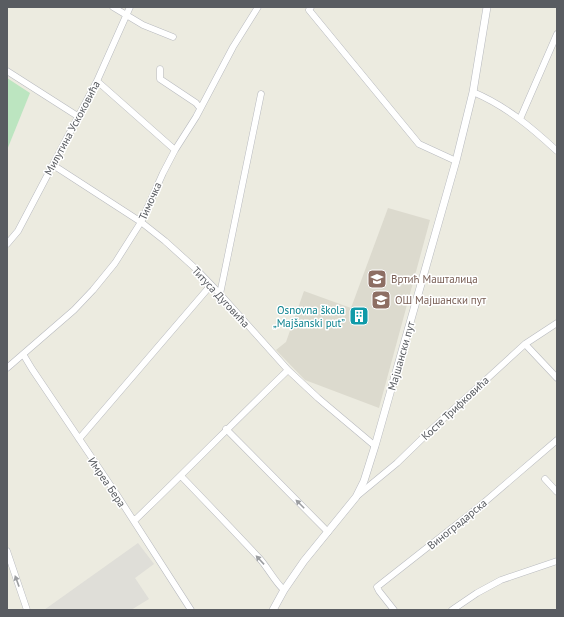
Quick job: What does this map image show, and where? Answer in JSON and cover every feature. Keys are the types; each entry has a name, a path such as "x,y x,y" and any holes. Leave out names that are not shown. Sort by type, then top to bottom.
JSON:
{"street":[{"path":"113,7 143,25 173,37"},
{"name":"Милутина Ускоковића","path":"7,244 18,231 79,116 97,81 130,7"},
{"name":"Тимочка","path":"7,368 74,310 115,263 141,222 175,150 233,47 258,7"},
{"path":"311,7 309,10 419,144 456,161"},
{"name":"Мајшански пут","path":"273,610 284,590 304,561 356,497 364,480 456,161 473,92 487,7"},
{"path":"520,119 557,34"},
{"path":"160,69 160,79 196,103 200,108"},
{"path":"7,71 79,116"},
{"path":"97,81 175,150"},
{"path":"473,92 488,99 520,119 557,151"},
{"path":"220,294 261,94"},
{"name":"Титуса Дуговића","path":"53,165 141,222 182,257 220,294 288,370 318,398 375,446"},
{"path":"79,439 211,285"},
{"name":"Косте Трифковића","path":"356,497 397,463 432,429 526,344 557,323"},
{"path":"526,344 557,378"},
{"name":"Имреа Бера","path":"23,354 191,610"},
{"path":"134,521 181,476 226,429 288,370"},
{"path":"226,429 328,532"},
{"name":"Виноградарска","path":"394,610 377,587 480,506 557,440"},
{"path":"181,476 263,562 284,590"},
{"path":"545,478 557,492"},
{"path":"7,551 27,610"},
{"path":"452,610 477,593 501,580 557,561"}],"shaded area":[{"name":"ОШ Мајшански пут","path":"388,208 430,220 379,408 305,380 276,350 286,342 304,291 351,308"},
{"path":"138,543 154,564 135,578 149,599 131,610 44,610"}],"green space":[{"path":"7,78 30,93 7,150"}],"place":[{"name":"Вртић Машталица","path":"377,279"},
{"name":"ОШ Мајшански пут","path":"381,300"},
{"name":"Osnovna škola „Majšanski put”","path":"359,316"}]}
